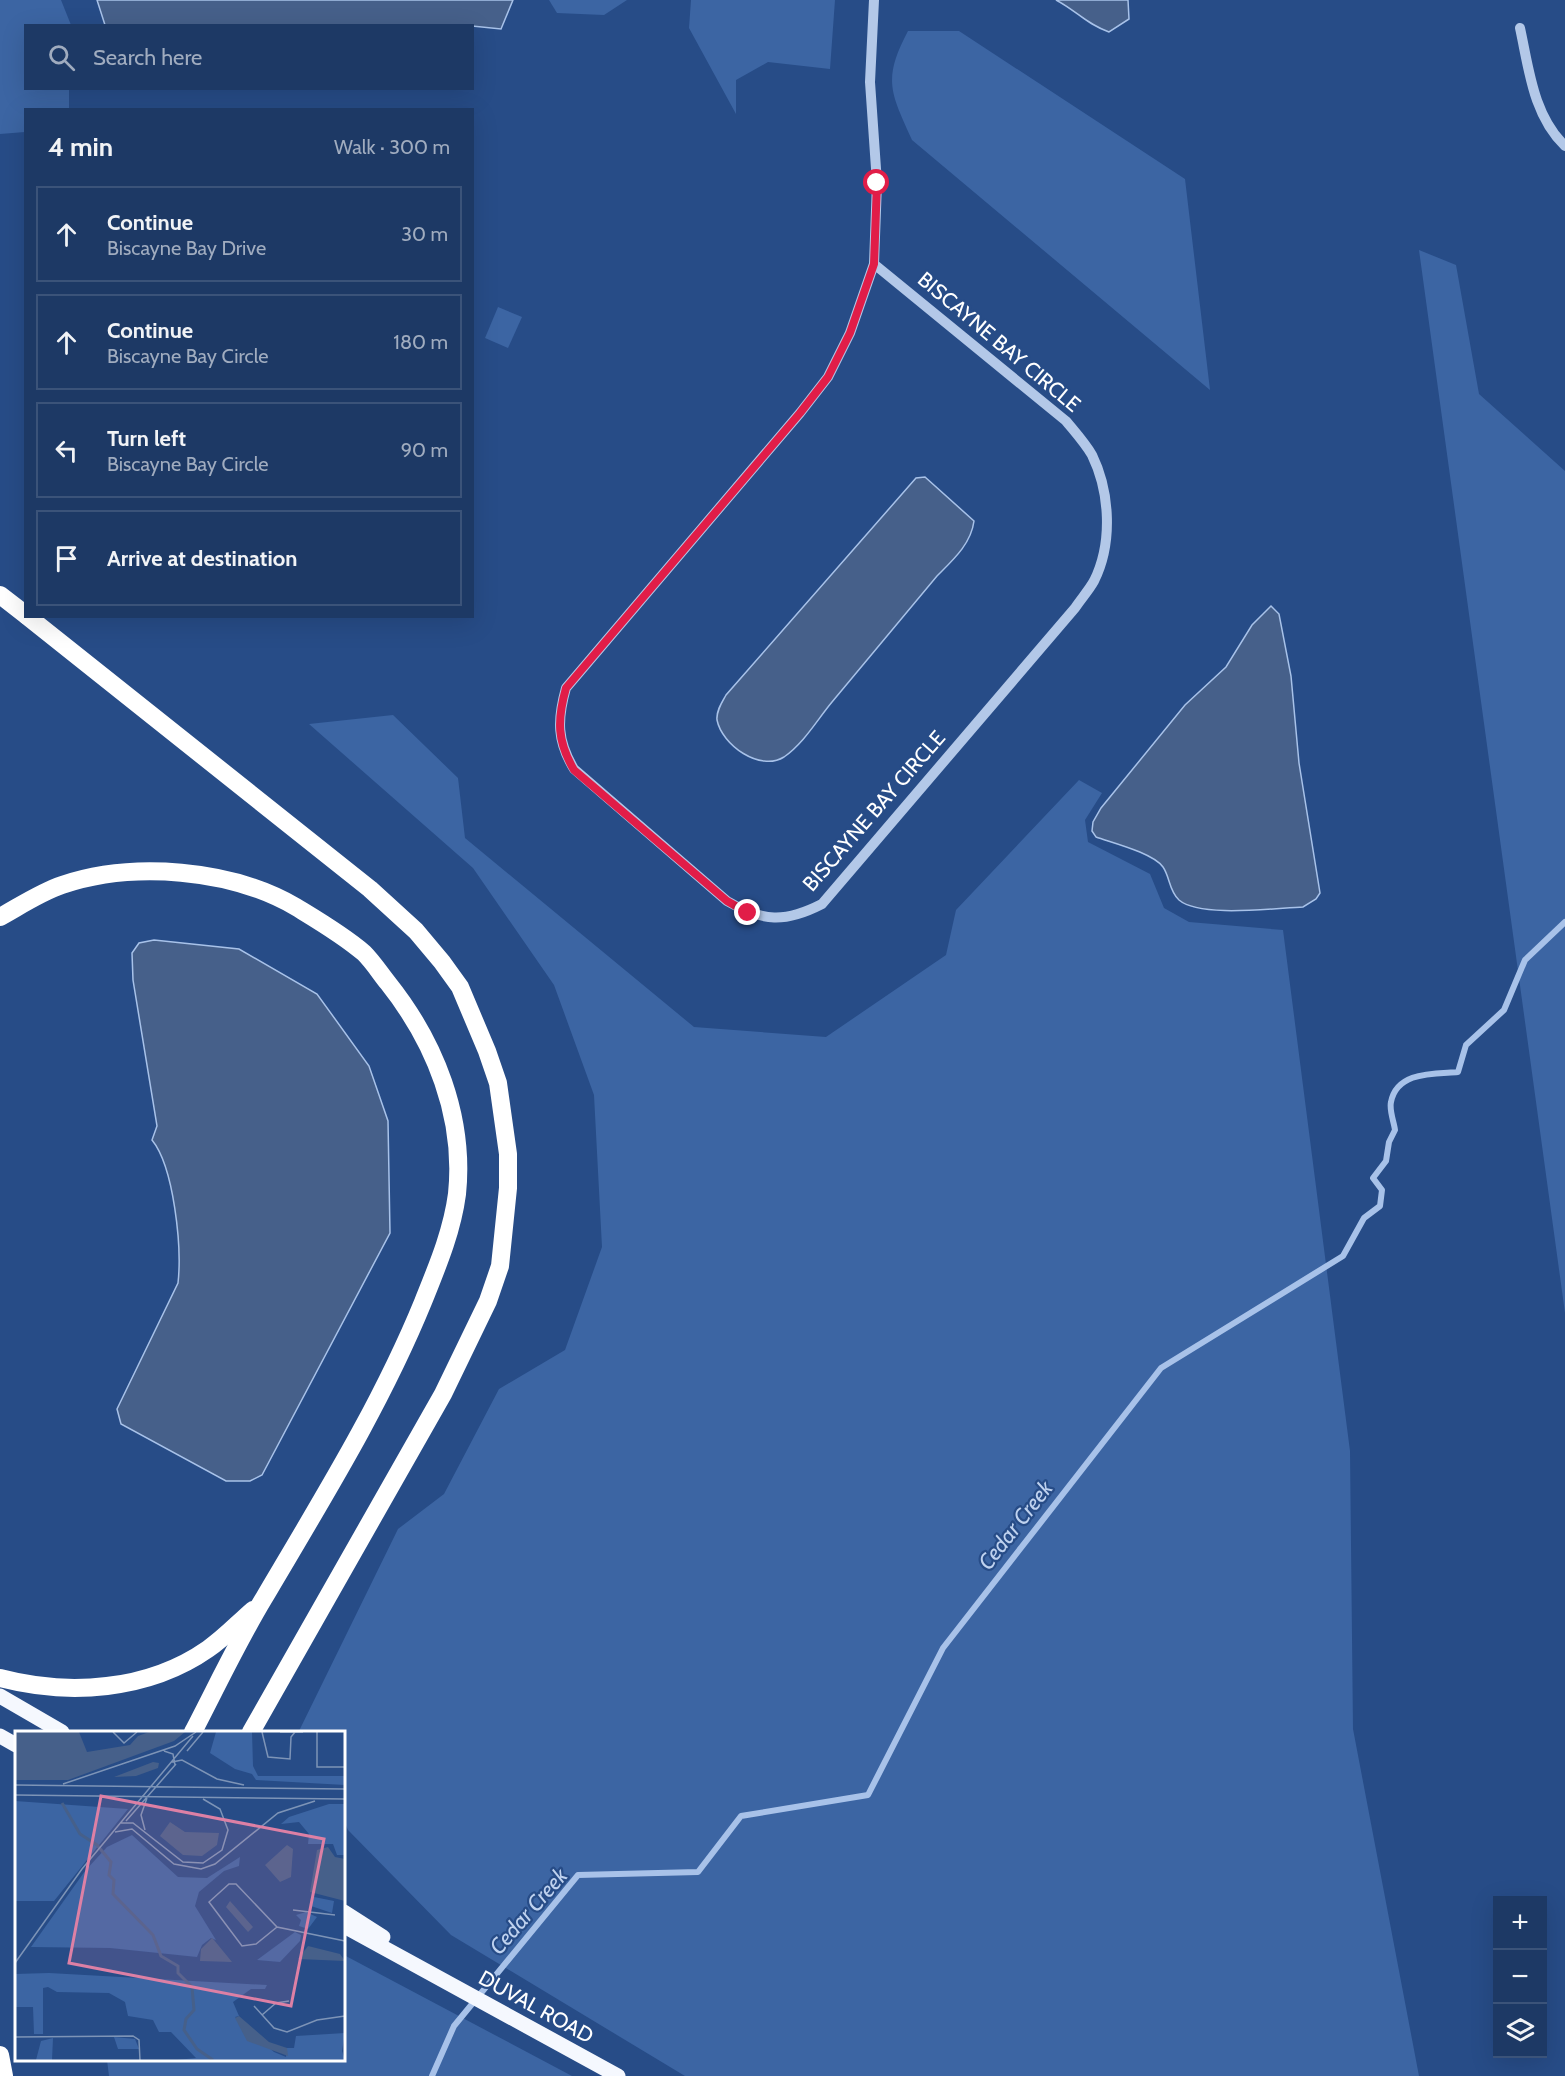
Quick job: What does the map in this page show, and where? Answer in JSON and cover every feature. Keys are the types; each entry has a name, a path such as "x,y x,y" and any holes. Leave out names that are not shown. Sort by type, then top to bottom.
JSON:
{"highway":[{"path":"0,595 24,614"},
{"path":"29,618 370,889 416,931 460,987 498,1083 508,1154 508,1188 500,1266 488,1301 443,1394 252,1731"},
{"path":"0,917 61,885 91,878 166,872 244,883 276,896 346,938 367,956 414,1018 443,1080 452,1106 457,1150 457,1191 452,1227 397,1366 336,1478 261,1603 194,1731"},
{"path":"0,1678 53,1689 102,1688 154,1676 207,1650 261,1603"},
{"path":"0,2055 4,2076"}],"main road":[{"path":"0,1696 60,1731"},
{"path":"0,1736 15,1744"},
{"path":"345,1913 394,1943 432,1975"},
{"path":"345,1927 432,1975"},
{"name":"DUVAL ROAD","path":"432,1975 618,2076"}],"street":[{"path":"874,0 870,82 877,183 874,264"},
{"path":"1520,28 1533,91 1545,119 1565,146"},
{"name":"BISCAYNE BAY CIRCLE","path":"874,264 1066,421 1091,453 1103,482 1107,515 1104,548 1094,580 1082,599 822,904 800,915 773,918 748,913 727,901 574,770 563,752 558,731 559,713 566,688 828,377 850,333 874,264"}],"shaded area":[{"path":"0,0 61,0 71,24 24,24 24,90 69,90 69,108 24,108 24,132 0,134"},
{"path":"97,0 513,0 501,29 474,26 474,24 105,24"},
{"path":"549,0 627,0 604,15 557,13"},
{"path":"691,0 835,0 830,69 768,62 736,80 736,114 689,28"},
{"path":"1056,0 1128,0 1129,19 1109,32"},
{"path":"908,31 959,31 1185,179 1210,390 912,140 892,86 895,62"},
{"path":"1419,250 1456,265 1479,394 1565,471 1565,1313"},
{"path":"498,307 522,317 508,348 485,338"},
{"path":"925,477 974,521 965,544 791,751 774,761 764,761 743,754 726,738 717,720 718,710 726,695 916,478"},
{"path":"1271,606 1279,614 1291,676 1299,763 1320,893 1316,899 1303,907 1220,910 1189,906 1176,896 1163,867 1158,862 1132,849 1096,837 1092,831 1093,822 1101,808 1185,705 1226,667 1252,625"},
{"path":"393,715 458,778 465,838 694,1027 826,1037 946,955 956,910 1079,780 1102,793 1085,820 1088,842 1150,874 1164,908 1189,922 1283,930 1350,1451 1353,1729 1419,2076 685,2076 451,1935 348,1830 345,1823 345,1731 299,1731 398,1529 444,1494 499,1389 565,1350 602,1247 594,1095 554,985 473,868 309,724"},
{"path":"154,940 239,949 317,994 369,1066 388,1121 390,1233 262,1475 250,1481 226,1481 121,1424 117,1409 178,1283 179,1249 175,1208 166,1169 160,1152 152,1140 157,1126 133,980 132,953 139,943"},
{"path":"345,1956 572,2076 109,2076 107,2061 345,2061"}],"waterway":[{"name":"Cedar Creek","path":"432,2076 454,2026 578,1875 698,1872 741,1816 868,1795 943,1648 1161,1368 1343,1256 1364,1218 1380,1206 1382,1190 1373,1178 1386,1161 1389,1142 1395,1130 1391,1112 1391,1102 1395,1092 1409,1079 1418,1076 1458,1072 1466,1045 1504,1010 1525,960 1565,922"}],"route":[{"path":"748,913 727,901 574,770 563,752 558,731 559,713 566,688 828,377 850,333 874,264 878,218 877,183"}]}
